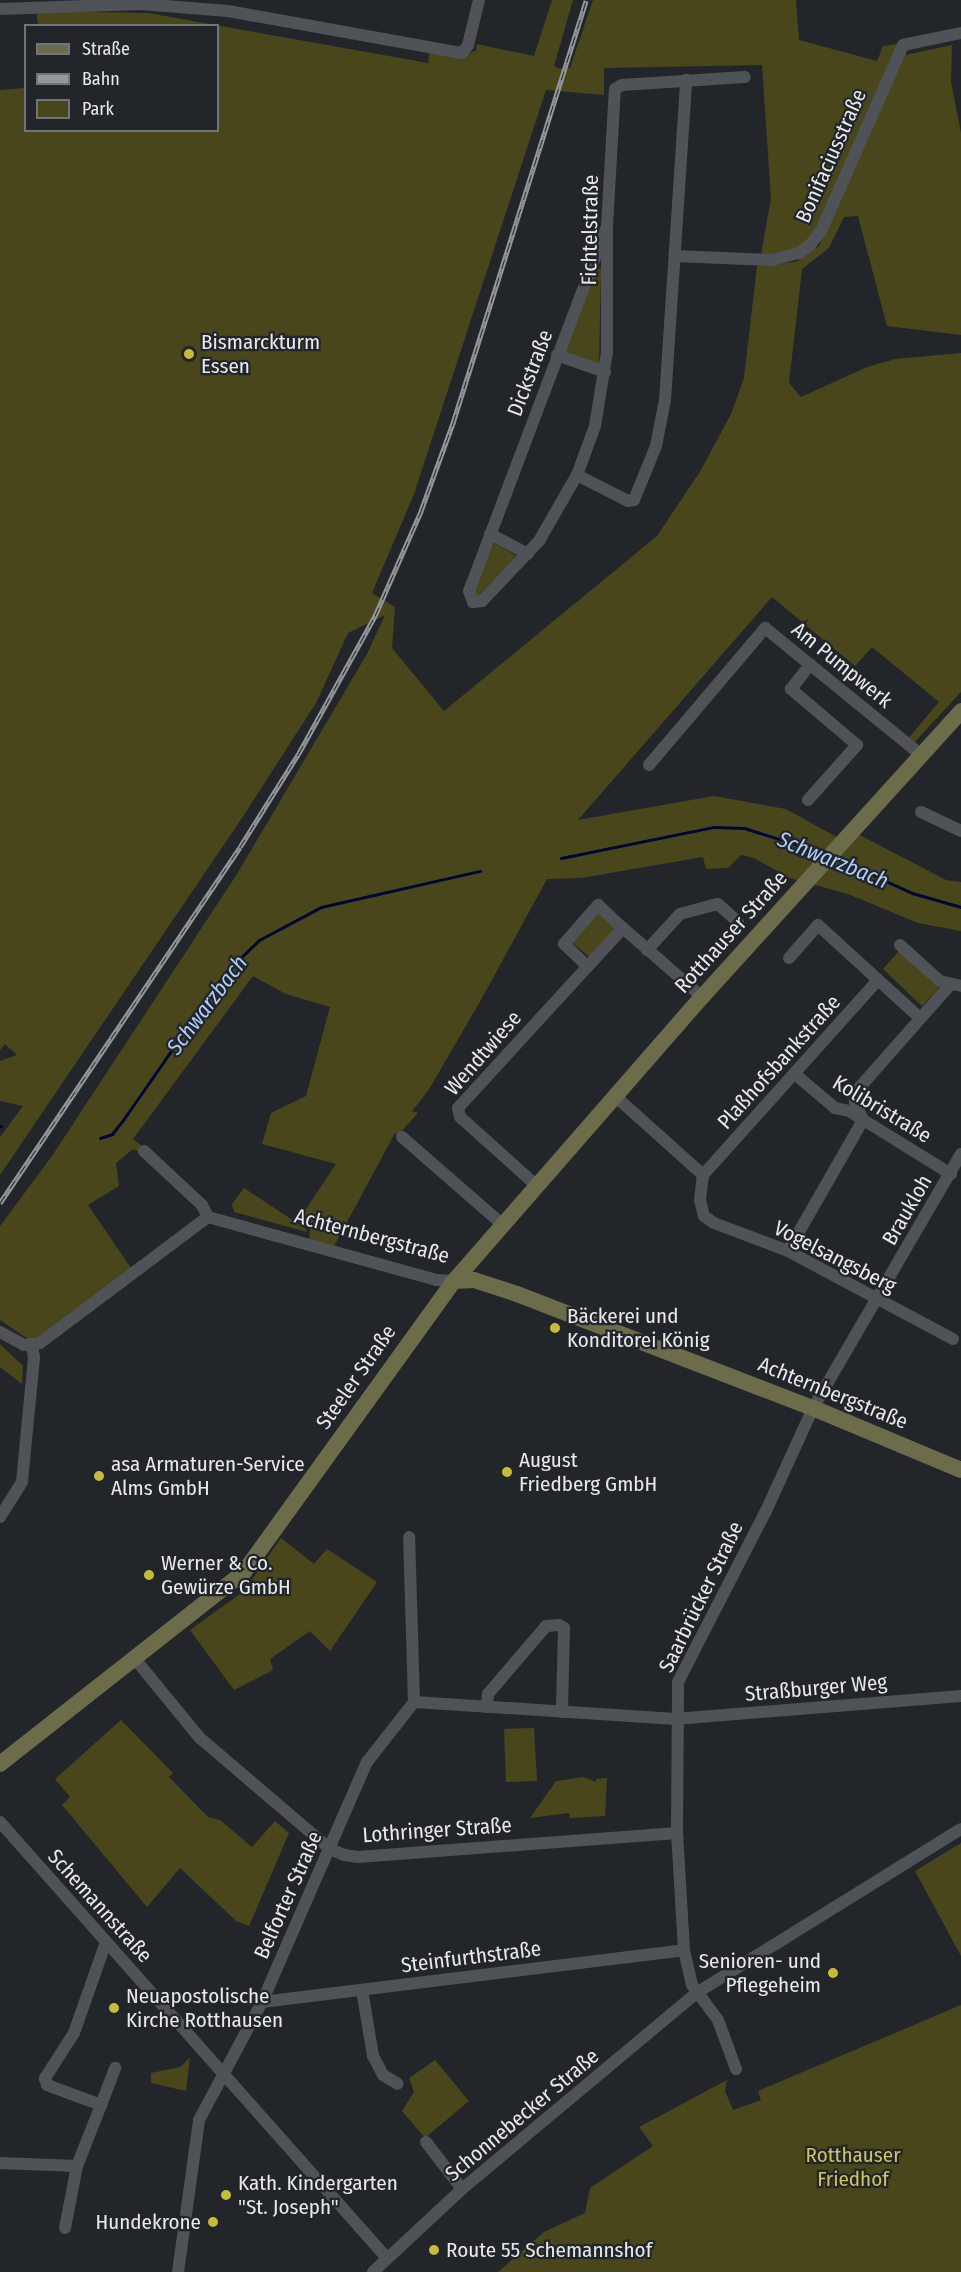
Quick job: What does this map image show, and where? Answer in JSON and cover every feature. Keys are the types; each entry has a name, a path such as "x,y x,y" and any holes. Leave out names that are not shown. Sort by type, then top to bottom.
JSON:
{"main road":[{"name":"Rotthauser Straße","path":"537,1186 702,997 961,711"},
{"name":"Steeler Straße","path":"0,1764 244,1572 454,1281 537,1186"},
{"name":"Achternbergstraße","path":"454,1281 474,1280 516,1294 813,1408 961,1470"}],"street":[{"path":"0,9 141,4 230,5 462,53 468,45 479,0"},
{"name":"Bonifaciusstraße","path":"675,256 772,260 799,253 810,245 821,231 903,45 961,33"},
{"path":"577,475 628,501 634,500 640,487 654,452 665,400 686,80 745,77"},
{"name":"Fichtelstraße","path":"473,602 482,601 528,554 555,515 577,475 595,426 605,372 607,226 615,89 622,85 686,80"},
{"name":"Dickstraße","path":"473,602 469,591 607,226"},
{"path":"557,355 605,372"},
{"path":"490,534 528,554"},
{"name":"Am Pumpwerk","path":"649,765 765,628 921,755"},
{"path":"808,800 857,745 791,689 810,665"},
{"path":"921,812 961,831"},
{"path":"647,950 680,914 718,904 738,922"},
{"path":"587,966 564,944 598,905 702,997"},
{"path":"789,958 818,925 920,1018"},
{"name":"Wendtwiese","path":"537,1186 460,1117 458,1108 623,928"},
{"path":"788,1251 863,1120 855,1102 860,1088 920,1018 955,986 900,945"},
{"name":"Plaßhofsbankstraße","path":"703,1175 796,1075 878,980"},
{"name":"Kolibristraße","path":"796,1075 835,1108 863,1120 951,1174"},
{"path":"615,1096 703,1175"},
{"path":"402,1137 503,1225"},
{"path":"0,1332 18,1343 32,1346 47,1339 208,1217 202,1205 144,1151"},
{"name":"Braukloh","path":"813,1408 961,1154"},
{"name":"Vogelsangsberg","path":"703,1175 704,1215 727,1229 788,1251 952,1339"},
{"name":"Achternbergstraße","path":"208,1217 436,1280 454,1281"},
{"path":"0,1517 16,1497 24,1473 32,1346"},
{"name":"Saarbrücker Straße","path":"699,1992 692,1984 684,1950 677,1833 675,1719 678,1682 765,1513 813,1408"},
{"path":"409,1537 414,1702"},
{"path":"487,1707 488,1694 546,1626 559,1625 564,1628 562,1712"},
{"name":"Lothringer Straße","path":"135,1659 200,1738 330,1849 358,1857 677,1833"},
{"name":"Straßburger Weg","path":"414,1702 675,1719 961,1696"},
{"name":"Belforter Straße","path":"178,2272 185,2243 199,2120 262,2002 367,1762 414,1702"},
{"name":"Schemannstraße","path":"0,1822 225,2074 379,2267"},
{"name":"Schonnebecker Straße","path":"379,2267 462,2189 699,1992 961,1829"},
{"path":"101,2105 47,2085 45,2078 74,2033 106,1942"},
{"name":"Steinfurthstraße","path":"262,2002 684,1950"},
{"path":"362,1990 373,2056 383,2075 398,2084"},
{"path":"699,1992 718,2020 736,2068"},
{"path":"65,2228 77,2166 115,2068"},
{"path":"426,2142 462,2189"},
{"path":"0,2163 77,2166"}],"green space":[{"path":"552,0 573,0 554,66 560,69 570,68 593,0 796,0 799,40 877,61 883,46 899,44 810,245 760,260 771,198 762,65 604,68 604,95 546,90 414,494 372,593 395,607 392,648 444,711 657,536 701,470 731,414 744,378 757,266 795,262 819,246 905,55 952,45 951,82 961,133 961,335 887,326 858,216 844,217 829,248 802,269 789,383 801,397 867,367 895,359 961,353 961,692 911,746 906,741 939,702 872,647 855,666 772,597 578,820 714,796 786,809 842,840 854,832 946,880 961,882 961,931 918,923 848,894 790,878 754,858 741,855 728,868 706,869 703,857 581,878 547,879 428,1091 412,1111 418,1113 398,1135 395,1133 332,1250 309,1243 310,1229 298,1221 336,1164 262,1144 271,1113 306,1096 330,1007 286,994 253,976 133,1139 146,1149 141,1153 133,1149 116,1163 119,1186 88,1205 131,1268 43,1336 28,1339 0,1320 0,1226 52,1156 237,874 367,654 385,615 348,633 316,703 242,818 0,1175 0,1137 23,1106 0,1101 0,1061 17,1055 5,1044 0,1050 0,90 24,88 24,132 219,132 219,26 428,63 430,46 463,54 476,51 477,44 534,56"},
{"path":"36,11 148,13 210,24 38,24"},
{"path":"597,268 601,269 599,365 566,354 565,349"},
{"path":"494,543 517,556 477,597 473,592"},
{"path":"599,912 616,928 589,957 572,942"},
{"path":"899,951 939,988 922,1006 883,969"},
{"path":"244,1188 306,1229 307,1232 234,1212 232,1204"},
{"path":"0,1344 23,1366 22,1384 0,1367"},
{"path":"281,1538 314,1564 327,1549 377,1582 330,1651 310,1631 270,1659 273,1670 234,1690 190,1630 244,1591"},
{"path":"121,1720 173,1773 169,1777 208,1817 220,1820 252,1847 275,1821 289,1833 249,1926 236,1921 180,1868 147,1907 62,1805 70,1797 55,1779"},
{"path":"534,1728 537,1781 506,1782 504,1729"},
{"path":"583,1777 596,1782 596,1779 607,1778 605,1816 570,1818 569,1813 530,1818 556,1781"},
{"path":"961,1843 961,1956 915,1871"},
{"name":"Rotthauser Friedhof","path":"961,2005 961,2272 498,2272 544,2232 585,2213 590,2188 653,2146 639,2127 727,2080 725,2091 733,2110 761,2100 758,2091"},
{"path":"190,2057 186,2091 151,2083 151,2073 180,2067"},
{"path":"435,2060 469,2101 425,2138 402,2111 414,2092 409,2078"}],"waterway":[{"name":"Schwarzbach","path":"561,858 713,827 744,828 823,853"},
{"name":"Schwarzbach","path":"835,858 912,893 961,907"},
{"name":"Schwarzbach","path":"100,1138 112,1134 226,972 259,940 321,907 480,871"}],"railway":[{"path":"0,1203 240,847 299,753 375,616 421,511 453,423 586,0"}],"place":[{"name":"Bismarckturm Essen","path":"189,354"},
{"name":"Bäckerei und Konditorei König","path":"555,1328"},
{"name":"August Friedberg GmbH","path":"507,1472"},
{"name":"asa Armaturen-Service Alms GmbH","path":"99,1476"},
{"name":"Werner & Co. Gewürze GmbH","path":"149,1575"},
{"name":"Senioren- und Pflegeheim","path":"833,1973"},
{"name":"Neuapostolische Kirche Rotthausen","path":"114,2008"},
{"name":"Kath. Kindergarten \"St. Joseph\"","path":"226,2195"},
{"name":"Hundekrone","path":"213,2222"},
{"name":"Route 55 Schemannshof","path":"434,2250"}]}
